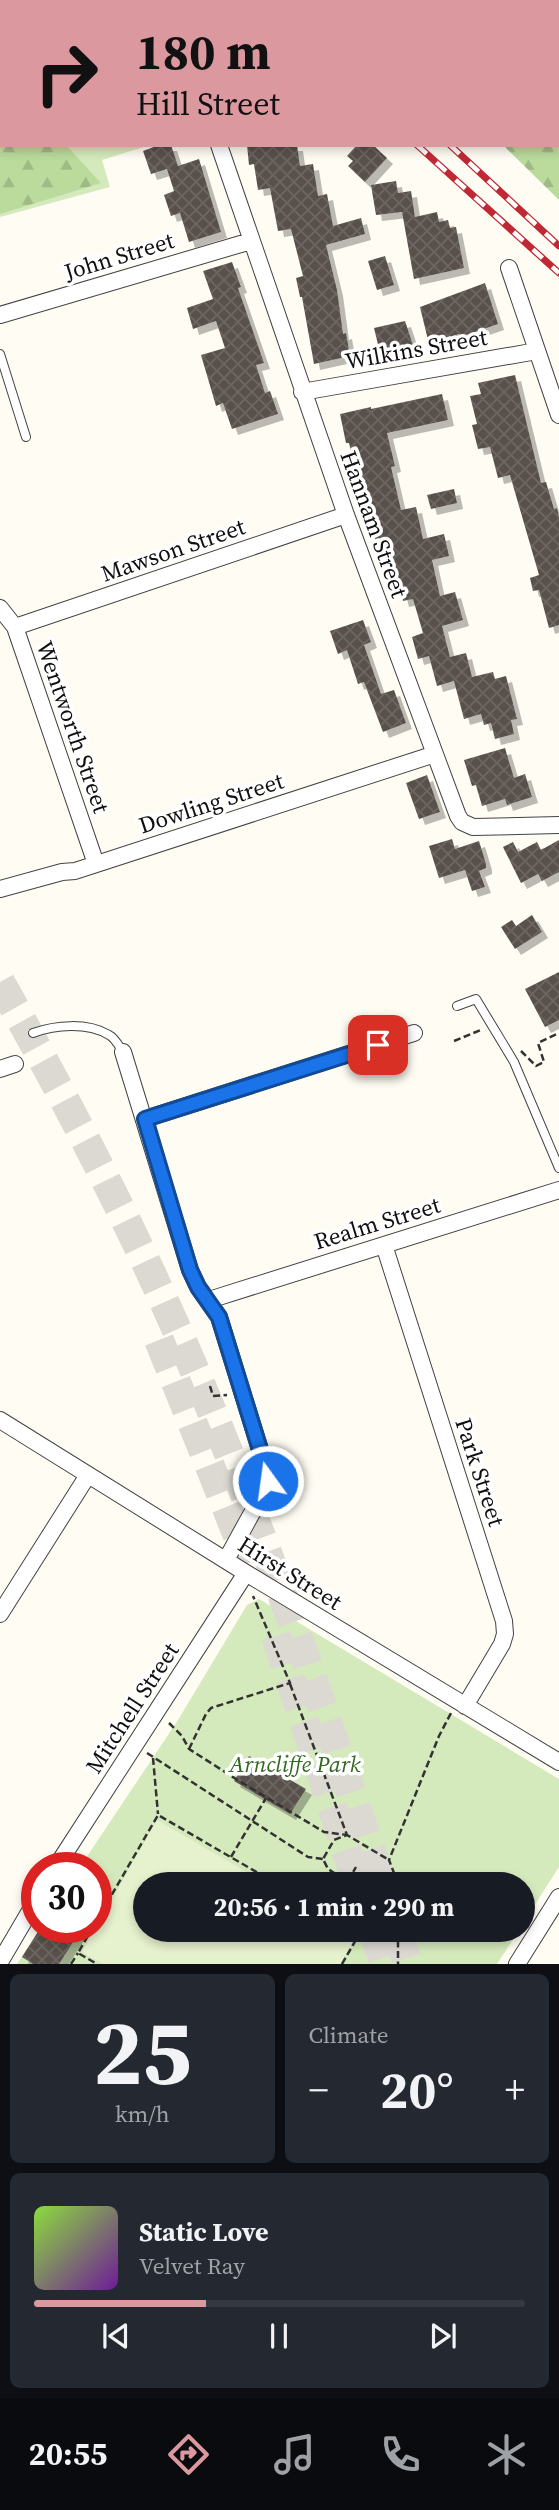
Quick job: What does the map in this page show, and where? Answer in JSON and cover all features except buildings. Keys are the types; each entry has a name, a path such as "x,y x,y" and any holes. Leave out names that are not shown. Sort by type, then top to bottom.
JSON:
{"street":[{"name":"Hannam Street","path":"220,147 302,392 457,816 462,822 473,827 559,825"},
{"name":"John Street","path":"0,315 251,241"},
{"path":"509,268 559,415"},
{"name":"Wilkins Street","path":"302,392 537,351"},
{"name":"Mawson Street","path":"15,627 346,515"},
{"name":"Wentworth Street","path":"0,608 15,627 96,864"},
{"name":"Dowling Street","path":"0,889 96,864 436,754"},
{"path":"145,1119 414,1033"},
{"path":"124,1052 190,1270 223,1329 266,1469 268,1481 264,1493 226,1560"},
{"name":"Realm Street","path":"209,1300 559,1190"},
{"name":"Park Street","path":"383,1245 504,1620 505,1634 502,1644 465,1706"},
{"name":"Hirst Street","path":"0,1420 246,1573 559,1762"},
{"path":"0,1614 89,1475"},
{"name":"Mitchell Street","path":"66,1852 246,1573"},
{"path":"517,1964 559,1897"},
{"path":"0,1962 21,1926"}],"lane":[{"path":"0,354 26,437"},
{"path":"457,1006 476,999 493,1025 514,1062 559,1168"},
{"path":"33,1033 48,1028 89,1027 111,1035 124,1052"}],"path":[{"path":"454,1041 483,1028"},
{"path":"536,1066 544,1062 538,1043 559,1033"},
{"path":"210,1386 213,1396 228,1395"},
{"path":"246,1573 347,1835"},
{"path":"189,1749 211,1708 290,1683"},
{"path":"389,1860 439,1736 452,1712 465,1706"},
{"path":"169,1723 182,1736 189,1749 324,1832 347,1835 389,1860 394,1872"},
{"path":"149,1754 308,1857 323,1859"},
{"path":"112,1894 158,1815 153,1758"},
{"path":"231,1857 266,1798"},
{"path":"158,1815 257,1872"},
{"path":"323,1859 334,1840 347,1835"},
{"path":"323,1859 328,1869 333,1872"},
{"path":"353,1872 356,1867"},
{"path":"342,1964 355,1942"},
{"path":"398,1942 398,1964"},
{"path":"71,1964 84,1943"},
{"path":"78,1953 97,1964"}],"green space":[{"path":"0,147 144,147 102,160 110,187 0,217"},
{"path":"0,147 68,147 101,183 0,214"},
{"path":"505,147 559,147 559,200"},
{"name":"Arncliffe Park","path":"259,1599 559,1779 559,1867 535,1904 535,1872 133,1872 133,1942 511,1942 497,1964 17,1964 31,1943 112,1943 112,1852 90,1852 178,1720 247,1605"},
{"path":"157,1820 247,1872 133,1872 133,1942 353,1942 340,1964 103,1964 82,1952 87,1943 112,1943 112,1899"}],"tunnel":[{"path":"0,982 102,1173 150,1270 194,1369 270,1560 378,1872"},
{"path":"159,1340 249,1563"},
{"path":"276,1636 354,1872"},
{"path":"377,1942 385,1964"},
{"path":"401,1942 408,1964"}],"railway":[{"path":"419,147 559,273"},
{"path":"452,147 559,246"}],"route":[{"path":"268,1481 219,1317 198,1287 190,1270 145,1119 378,1045"}]}
